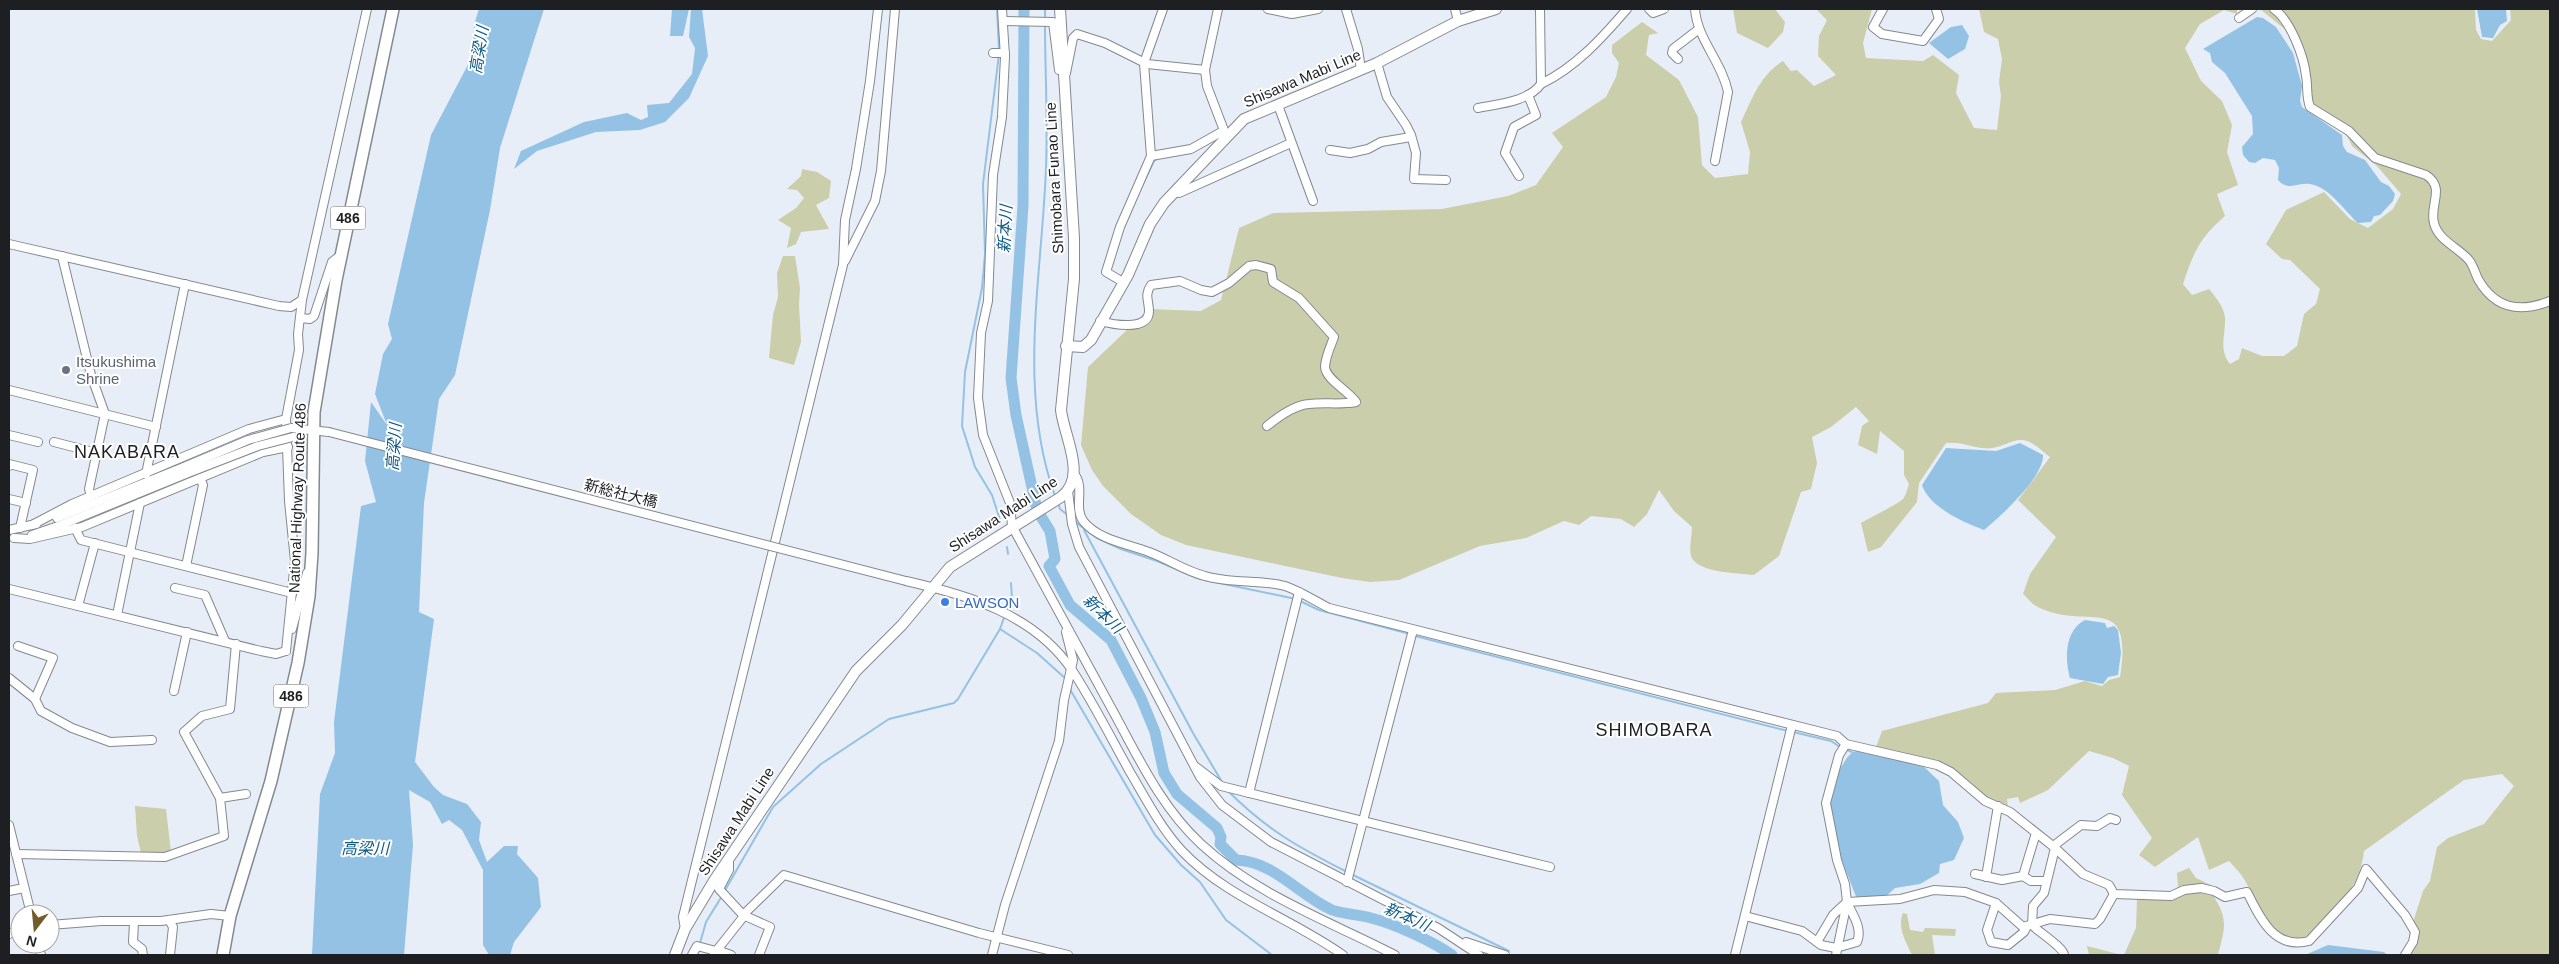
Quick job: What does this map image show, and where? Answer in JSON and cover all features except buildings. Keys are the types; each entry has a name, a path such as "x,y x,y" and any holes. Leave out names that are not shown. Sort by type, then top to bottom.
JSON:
{"highway":[{"name":"National Highway Route 486","path":"223,955 230,916 283,734 298,663 312,553 312,430 341,255 393,9"}],"main road":[{"name":"Shimobara Funao Line","path":"1060,9 1074,238 1074,279 1066,346"},
{"name":"Shisawa Mabi Line","path":"675,955 685,929 729,858 856,672 902,625 932,587 956,562 1065,494 1075,475 1061,410 1066,346 1084,347 1091,340 1123,282 1150,224 1174,192 1226,134 1251,115 1361,70 1378,65 1458,21 1496,9"}],"street":[{"path":"286,651 295,554 289,501 286,419 299,350 302,300 367,9"},
{"path":"685,929 683,917 843,265 846,220 870,81 878,9"},
{"path":"843,265 875,200 881,171 895,9"},
{"path":"1002,9 1003,21 999,53 1002,117 992,202 988,301 981,333 978,398 983,435 1010,503 1014,525 1064,623 1163,799 1179,822 1201,844 1258,887 1395,955"},
{"path":"1123,282 1106,272 1120,227 1151,156 1144,63 1163,9"},
{"path":"1151,156 1191,149 1226,134 1207,86 1205,70 1218,9"},
{"path":"1268,9 1292,14 1318,9"},
{"path":"1346,9 1358,49 1361,70"},
{"path":"1455,9 1458,21"},
{"path":"1540,9 1541,84"},
{"path":"1478,108 1505,103 1535,92 1541,84 1558,76 1581,58 1626,9"},
{"path":"1649,9 1652,13 1664,9"},
{"path":"1695,9 1699,29 1726,81 1728,92 1715,161"},
{"path":"1883,9 1873,24 1878,31 1882,34 1924,41 1939,19 1936,9"},
{"path":"2240,9 2239,18 2252,9"},
{"path":"2274,9 2286,20 2293,35 2306,72 2310,107 2349,131 2375,158 2426,175 2433,180 2436,186 2434,223 2438,233 2469,260 2478,280 2496,300 2509,307 2523,308 2550,300"},
{"path":"1003,21 1053,22 1060,74 1064,76 1068,70 1073,38 1077,34 1105,43 1144,63 1155,66 1205,70"},
{"path":"1678,59 1672,53 1673,49 1699,29"},
{"path":"1378,65 1387,97 1406,125 1411,137 1416,153 1414,179 1446,180"},
{"path":"1519,176 1505,153 1514,127 1536,115 1528,95"},
{"path":"1278,105 1313,201"},
{"path":"1330,150 1350,153 1368,149 1382,142 1411,137"},
{"path":"1174,192 1180,193 1291,143"},
{"path":"9,244 279,306 291,306 302,300"},
{"path":"300,318 310,319 314,316 332,262 341,255"},
{"path":"62,256 91,375 105,414 89,489 91,496"},
{"path":"1100,321 1128,326 1145,319 1149,313 1146,294 1151,285 1180,281 1200,290 1212,292 1229,283 1249,266 1256,265 1271,269 1273,282 1299,298 1334,337 1325,367 1327,372 1351,393 1356,402 1307,404 1292,409 1267,426"},
{"path":"146,474 186,284"},
{"path":"9,390 156,427"},
{"path":"32,525 91,496 249,429 286,419"},
{"name":"新総社大橋","path":"186,470 248,440 291,428 328,432 932,587 987,603 1019,620 1049,644 1071,669"},
{"path":"9,530 52,520 186,470 312,430"},
{"path":"9,435 38,442"},
{"path":"54,442 97,453"},
{"path":"11,539 30,539 75,528 264,452 288,446"},
{"path":"9,466 9,464 33,470 20,528"},
{"path":"11,539 61,526 186,470"},
{"path":"1075,475 1080,481 1079,506 1082,519 1088,526 1123,545 1150,552 1174,565 1206,577 1284,586 1329,608 1837,736 1846,744 1937,765 1951,772 1985,801 2010,812 2054,847 2083,874 2109,885 2114,894"},
{"path":"186,566 203,485 200,478"},
{"path":"1065,494 1079,547 1192,764 1211,793 1252,829 1285,851 1438,928 1462,942 1479,955"},
{"path":"9,499 26,503"},
{"path":"117,616 140,503"},
{"path":"75,528 81,540 292,593"},
{"path":"78,606 95,543"},
{"path":"286,651 312,553"},
{"path":"175,588 205,595 225,641"},
{"path":"9,590 276,654 286,651"},
{"path":"1249,793 1299,592"},
{"path":"992,955 995,938 1059,741 1064,700 1072,660 1064,623"},
{"path":"1347,882 1412,630"},
{"path":"174,691 187,632"},
{"path":"16,854 165,857 224,836 220,798 184,732 202,716 230,709 236,644"},
{"path":"18,646 53,658 35,699"},
{"path":"1071,669 1160,824 1182,851 1212,878 1319,938 1343,955"},
{"path":"9,678 35,699 41,711 54,719 100,738 116,742 152,740"},
{"path":"1735,955 1792,725"},
{"path":"1836,952 1847,902 1845,884 1837,860 1826,803 1839,755 1846,744"},
{"path":"1192,764 1221,786 1550,867"},
{"path":"220,798 246,794"},
{"path":"1986,877 1998,806"},
{"path":"1996,903 1987,930 1990,942 2008,945 2030,926 2034,906 2044,892 2054,847 2061,838 2081,825 2097,826 2110,818 2116,820"},
{"path":"9,825 28,904"},
{"path":"2023,876 2036,832"},
{"path":"729,858 729,870 719,886 723,894 743,916 770,927 759,955"},
{"path":"2114,894 2170,896 2184,890 2201,888 2214,890 2224,897 2247,892 2262,923 2272,934 2284,940 2302,943 2309,941 2358,888 2366,869 2405,915 2415,932 2413,942 2405,955"},
{"path":"1975,874 2002,880 2023,876 2031,881 2046,880"},
{"path":"715,952 743,916 784,875 995,938 1068,955"},
{"path":"9,891 24,888"},
{"path":"1817,942 1839,907 1847,902 1900,899 1934,890 1948,890 1976,894 1996,903 2023,927 2050,919 2095,924 2100,919 2114,894"},
{"path":"1836,952 1857,942 1859,937 1855,919 1847,902"},
{"path":"60,924 101,921 169,920 211,914 230,916"},
{"path":"1745,916 1802,931 1836,952"},
{"path":"169,920 173,927 170,955"},
{"path":"134,922 133,942 142,949 143,955"},
{"path":"2030,926 2051,943 2058,946 2064,955"},
{"path":"1462,942 1505,955"},
{"path":"692,955 699,946 715,952 732,955"}],"green space":[{"path":"1733,9 1775,9 1785,22 1783,32 1768,48 1737,33"},
{"path":"1816,9 1872,9 1863,43 1866,58 1923,61 1933,55 1959,75 1956,93 1974,128 1997,130 2001,96 1999,82 2002,59 1998,39 1984,32 1979,9 2237,9 2237,14 2224,10 2200,24 2185,48 2201,81 2222,101 2232,125 2227,152 2238,185 2217,194 2225,216 2209,232 2198,247 2183,284 2192,295 2209,289 2221,305 2225,317 2223,347 2230,364 2239,359 2242,348 2262,356 2284,356 2297,346 2304,314 2316,304 2320,289 2290,260 2282,259 2266,244 2286,210 2324,192 2350,219 2368,228 2393,209 2401,194 2377,166 2352,146 2347,135 2309,100 2302,68 2287,31 2260,9 2475,9 2476,30 2481,39 2492,41 2511,20 2510,9 2550,9 2550,955 2409,955 2413,922 2423,891 2430,881 2437,847 2448,838 2484,824 2514,786 2502,774 2464,780 2364,851 2362,864 2345,898 2309,935 2296,939 2284,938 2266,921 2248,885 2229,861 2209,870 2198,837 2155,867 2139,855 2152,838 2122,795 2129,766 2113,758 2089,751 2048,790 2020,803 2018,797 2007,799 2008,806 1988,800 1940,762 1876,747 1882,731 1988,703 1996,693 2055,690 2085,681 2102,686 2109,680 2120,677 2123,650 2120,632 2113,623 2103,618 2056,614 2036,606 2023,594 2030,574 2056,537 2018,500 2050,457 2027,441 2018,440 1986,448 1946,443 1919,483 1917,502 1881,547 1868,552 1861,523 1901,501 1909,484 1904,475 1904,451 1880,431 1877,454 1858,445 1862,426 1869,421 1856,407 1831,427 1812,437 1817,463 1811,489 1801,492 1779,556 1754,575 1709,569 1695,562 1690,553 1692,527 1674,511 1659,490 1647,514 1634,527 1621,519 1591,516 1579,525 1564,521 1526,538 1480,546 1399,580 1370,582 1342,578 1186,545 1161,535 1131,514 1103,486 1092,470 1081,445 1088,367 1149,309 1201,311 1221,300 1239,228 1273,213 1442,209 1508,196 1536,185 1563,147 1552,133 1606,97 1616,77 1619,63 1612,53 1612,45 1642,22 1658,33 1649,35 1646,55 1679,80 1698,117 1702,165 1715,178 1748,174 1750,152 1741,122 1757,88 1768,73 1783,61 1791,71 1797,70 1814,86 1836,75 1818,56 1819,36 1827,20"},
{"path":"802,169 817,172 831,181 829,198 816,205 829,229 801,232 796,244 787,248 791,228 778,220 796,208 804,198 797,190 787,189 801,176"},
{"path":"783,256 795,256 800,288 801,342 794,365 769,358 773,315 778,297 777,273"},
{"path":"135,806 166,809 171,852 164,855 142,857 137,836"},
{"path":"2189,868 2196,878 2213,886 2212,894 2221,910 2224,930 2218,955 2124,955 2136,928 2137,899 2171,898 2178,886 2177,873"},
{"path":"1903,913 1907,914 1910,930 1923,932 1925,928 1956,929 1955,936 1932,935 1935,955 1912,955 1902,929 1901,918"},
{"path":"2087,946 2122,955 2089,955"}],"water":[{"name":"高梁川","path":"479,9 544,9 500,148 490,210 455,375 439,399 424,503 419,612 434,619 415,762 434,787 443,795 467,804 481,822 479,840 487,862 504,846 518,846 517,854 538,878 541,907 514,942 510,955 489,955 483,945 483,870 462,830 449,820 442,824 430,802 409,790 413,845 404,955 312,955 320,794 335,753 334,722 361,506 376,502 365,461 371,402 387,425 375,394 383,354 392,339 388,324 431,135 472,57 474,25"},
{"path":"672,9 689,9 683,36 670,36"},
{"path":"691,9 702,9 708,56 689,98 665,122 640,130 596,132 537,151 514,169 521,151 584,122 627,113 641,120 648,117 647,105 669,103 692,74 695,48 689,37"},
{"path":"2477,9 2506,9 2507,21 2500,25 2493,38 2482,37"},
{"path":"2257,17 2263,18 2276,27 2293,53 2302,86 2300,101 2302,107 2342,135 2343,146 2347,152 2365,160 2381,182 2389,186 2395,194 2393,201 2380,215 2374,216 2371,222 2358,223 2332,196 2314,185 2286,186 2282,184 2278,180 2279,168 2275,160 2263,158 2255,163 2249,162 2243,155 2242,147 2253,134 2252,116 2225,73 2212,62 2210,53 2203,49"},
{"path":"1962,25 1969,36 1965,49 1948,59 1929,43 1951,27"},
{"path":"2020,443 2043,455 2037,474 2020,496 1984,530 1948,513 1932,501 1922,485 1946,448 1996,451"},
{"path":"2085,620 2105,623 2107,628 2114,626 2118,630 2121,653 2118,675 2108,677 2103,684 2070,678 2067,654 2070,638 2078,625"},
{"path":"1856,751 1923,766 1939,781 1943,805 1958,822 1964,838 1954,860 1940,864 1939,873 1920,884 1895,888 1884,898 1857,899 1838,850 1834,834 1831,801 1834,784 1841,767 1851,754"},
{"path":"2328,945 2384,952 2387,955 2305,955"}],"waterway":[{"path":"997,9 999,50"},
{"name":"新本川","path":"1024,9 1023,206 1011,378 1016,415 1037,510 1050,531 1055,559 1049,566 1070,605 1111,640 1141,698 1155,732 1164,773 1177,794 1217,828 1221,837 1220,844 1236,860 1262,866 1274,872 1318,903 1333,910 1391,924 1424,939 1452,955"},
{"path":"1045,9 1045,19"},
{"path":"1045,24 1046,168 1037,292 1034,375 1037,416 1044,456 1055,496"},
{"path":"999,54 983,184 985,254 982,288 965,372 962,426 975,467 992,495 1001,523"},
{"path":"1139,192 1154,161 1159,158"},
{"path":"1058,503 1060,509 1069,516"},
{"path":"1074,521 1097,538 1200,579 1296,599"},
{"path":"1084,530 1193,733 1222,782"},
{"path":"1007,547 1008,554"},
{"path":"1007,611 1012,598 1011,583"},
{"path":"1300,601 1319,610 1410,634"},
{"path":"724,892 773,807 821,764 889,719 954,703 1000,629 1005,615"},
{"path":"1000,629 1037,653 1066,679"},
{"path":"1415,636 1788,731"},
{"path":"1070,685 1071,691 1155,835 1181,865 1200,882 1226,920 1272,955"},
{"path":"1793,732 1831,741 1840,747"},
{"path":"1845,749 1854,753"},
{"path":"1228,791 1256,817 1284,837 1347,872"},
{"path":"1351,874 1509,951"},
{"path":"700,943 706,922 722,896"}],"place":[{"name":"Itsukushima Shrine","path":"66,370"},
{"name":"LAWSON","path":"945,602"}],"district":[{"name":"NAKABARA","path":"127,452"},
{"name":"SHIMOBARA","path":"1654,730"}]}
